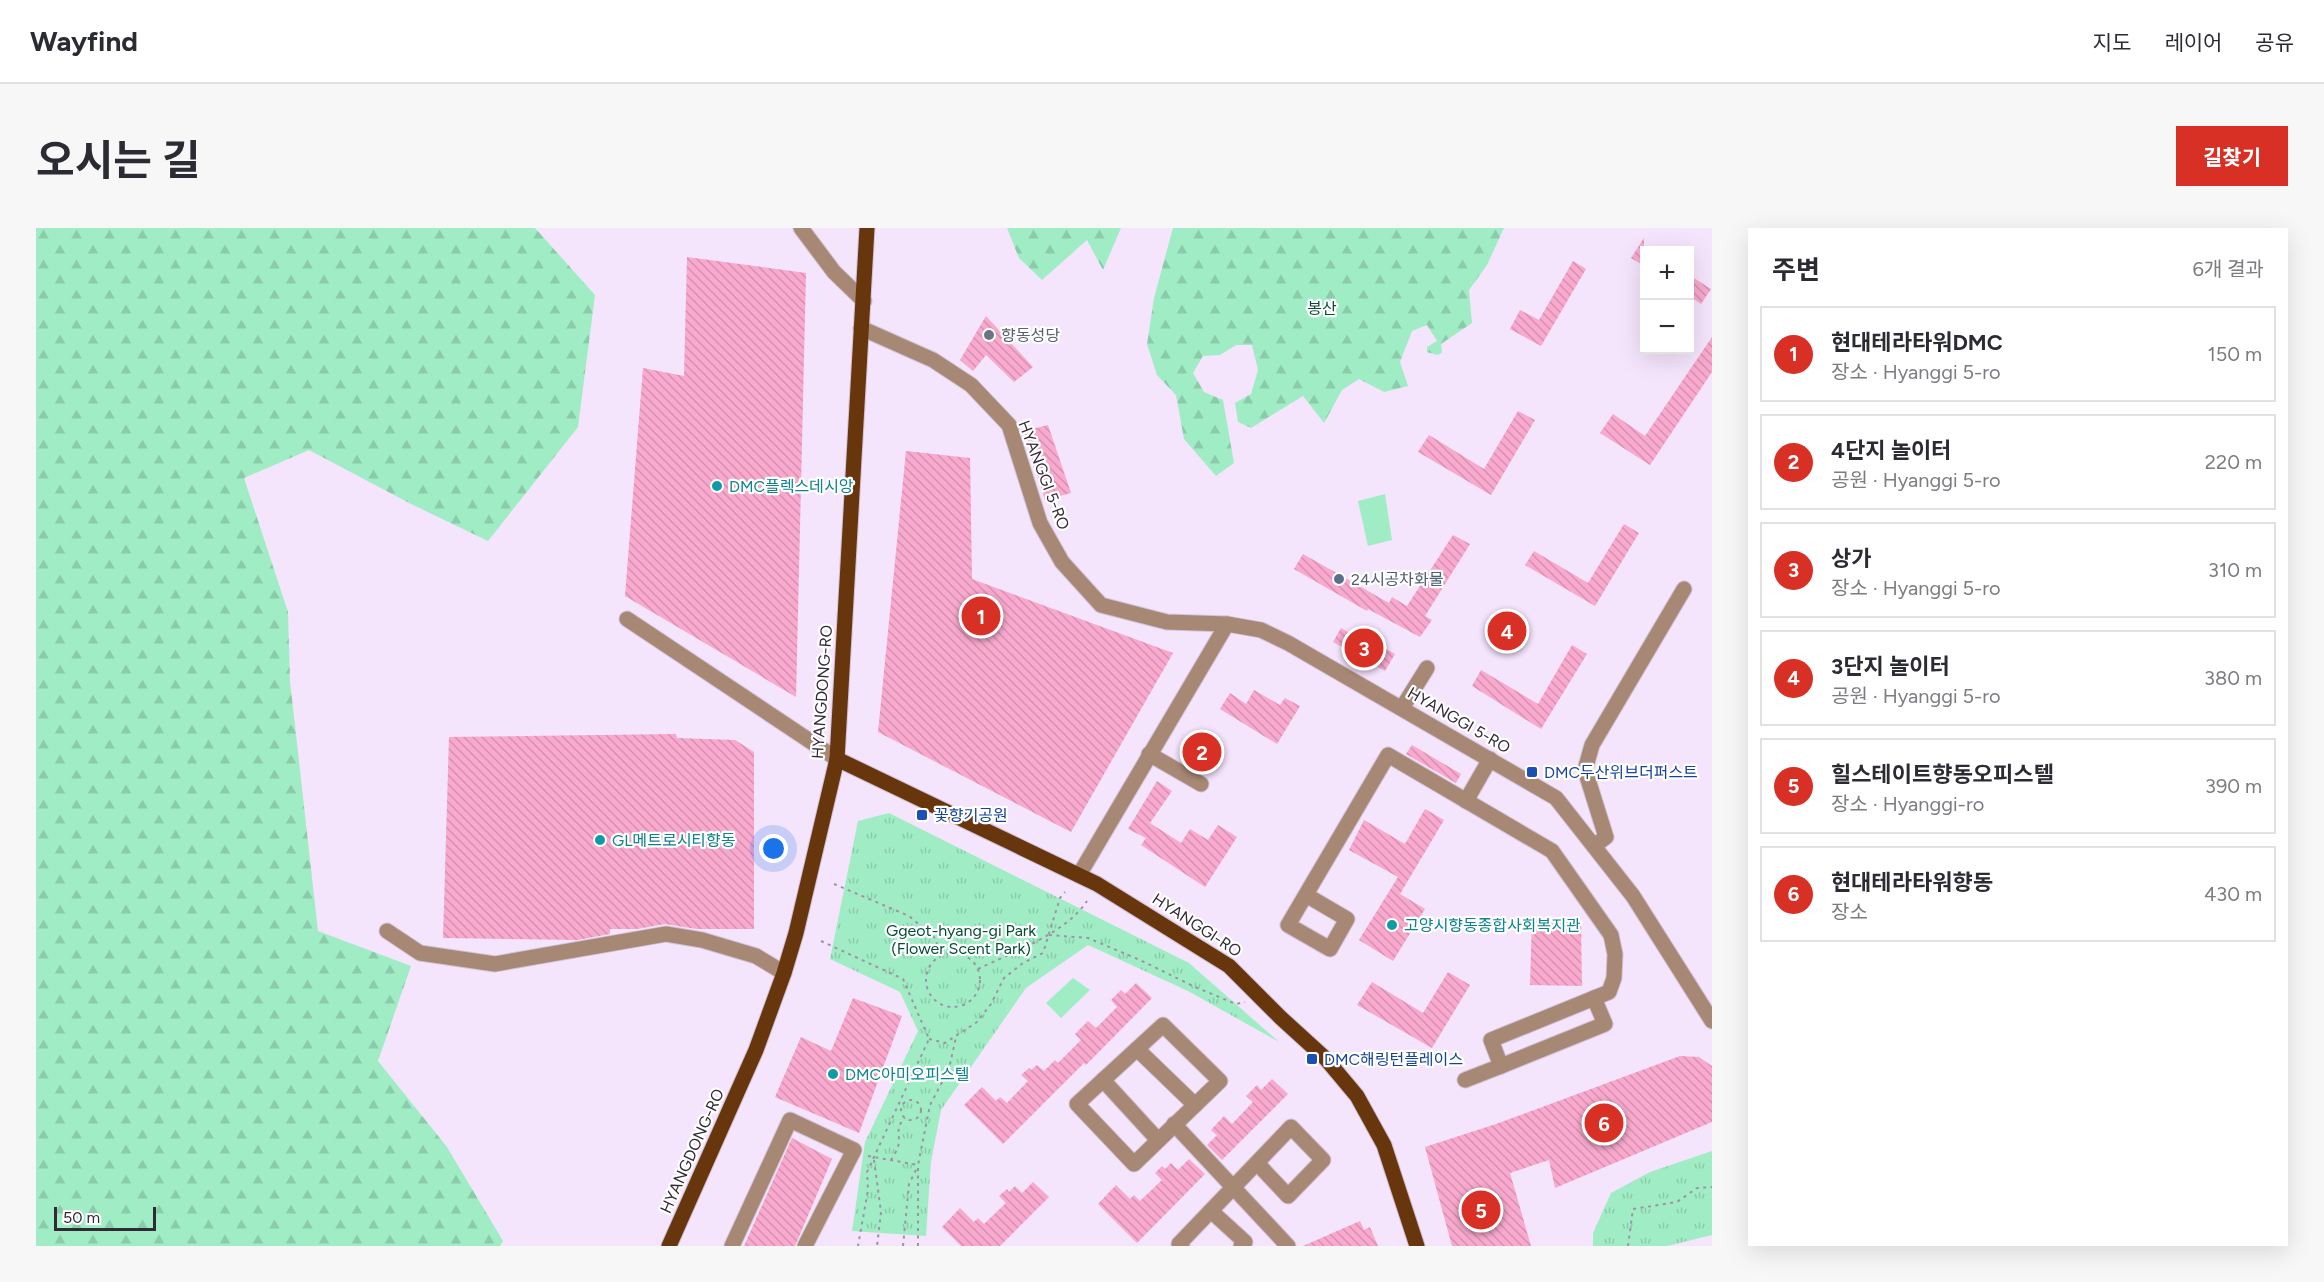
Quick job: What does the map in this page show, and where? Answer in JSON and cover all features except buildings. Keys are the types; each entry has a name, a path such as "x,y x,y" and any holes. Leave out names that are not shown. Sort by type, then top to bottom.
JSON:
{"main road":[{"name":"HYANGDONG-RO","path":"669,1246 756,1050 784,973 796,933 837,759 867,228"},
{"name":"HYANGGI-RO","path":"837,759 1078,875 1138,909 1229,966 1326,1059 1357,1096 1384,1145 1418,1246"}],"street":[{"path":"801,228 834,272 864,301"},
{"name":"HYANGGI 5-RO","path":"861,328 933,360 971,385 1009,424 1040,523 1062,562 1101,605 1167,622 1227,624 1261,630 1288,643 1556,798 1600,842 1614,872 1633,896 1712,1022"},
{"path":"1600,842 1585,770 1592,745 1684,589"},
{"path":"627,619 837,759"},
{"path":"1078,875 1227,624"},
{"path":"1402,708 1427,668"},
{"path":"1149,754 1201,784"},
{"path":"1306,896 1388,755 1552,851 1611,935 1615,954 1614,978 1609,992 1491,1040 1501,1065"},
{"path":"1466,801 1490,759"},
{"path":"387,932 420,953 495,964 666,934 702,940 756,956 784,973"},
{"path":"1465,1080 1605,1024 1593,998"},
{"path":"1163,1026 1220,1081 1134,1164 1077,1104 1103,1080 1163,1026"},
{"path":"1137,1049 1195,1105"},
{"path":"1103,1080 1158,1140"},
{"path":"732,1246 790,1120 854,1150 805,1246"},
{"path":"1174,1124 1235,1186 1288,1246"},
{"path":"1182,1246 1179,1244 1291,1127 1323,1160 1288,1196 1257,1163"},
{"path":"1211,1211 1245,1242 1240,1246"}],"path":[{"path":"834,884 909,916 935,938 940,956"},
{"path":"929,1039 945,1043 977,1022 991,1004 1004,978 1023,963 1043,953 1060,898 1065,892"},
{"path":"978,969 1049,935 1082,910 1087,901"},
{"path":"1049,935 1088,938 1236,1004 1245,1002"},
{"path":"821,941 903,979 929,1039 867,1172 868,1190 858,1246"},
{"path":"957,953 966,956 978,969 980,987 976,995 962,1006 944,1006 930,994 926,986 928,969 940,956 957,953"},
{"path":"918,1246 918,1165 930,1105 949,1069 956,1035"},
{"path":"905,1091 909,1100 918,1103 921,1112"},
{"path":"905,1118 901,1110 903,1104 909,1100"},
{"path":"921,1112 928,1114"},
{"path":"905,1118 915,1119 921,1112"},
{"path":"891,1160 899,1142 897,1132 900,1123 905,1118"},
{"path":"854,1150 874,1157 918,1165"},
{"path":"874,1157 881,1212 877,1246"},
{"path":"903,1246 909,1184 918,1165"},
{"path":"1628,1246 1633,1209 1677,1202 1697,1188 1712,1187"}],"green space":[{"path":"36,228 535,228 595,295 578,427 488,541 413,505 309,450 244,478 288,612 290,681 318,931 411,966 378,1061 447,1147 503,1241 500,1246 36,1246"},
{"path":"1007,228 1121,228 1103,270 1087,240 1042,280 1019,258"},
{"name":"봉산","path":"1173,228 1504,228 1487,265 1469,290 1472,323 1441,344 1442,353 1437,355 1427,352 1427,347 1437,341 1427,325 1412,331 1400,362 1408,386 1384,392 1359,379 1342,390 1324,423 1303,396 1251,428 1238,422 1235,403 1251,394 1258,370 1252,345 1236,345 1220,355 1203,356 1193,373 1204,392 1223,400 1234,463 1216,476 1184,439 1176,395 1157,375 1147,344 1154,298"},
{"path":"1385,494 1392,540 1368,546 1358,501"},
{"name":"Ggeot-hyang-gi Park (Flower Scent Park)","path":"889,813 1189,963 1279,1042 1188,991 1088,945 1026,988 941,1110 931,1162 926,1236 852,1231 865,1142 918,1031 900,992 830,959 858,821"},
{"path":"1073,978 1090,990 1061,1018 1046,1003"},
{"path":"1712,1151 1712,1235 1667,1246 1593,1246 1593,1233 1611,1193 1650,1172"}],"place":[{"name":"향동성당","path":"989,335"},
{"name":"DMC플렉스데시앙","path":"717,486"},
{"name":"24시공차화물","path":"1339,579"},
{"name":"현대테라타워DMC","path":"981,616"},
{"name":"3단지 놀이터","path":"1507,631"},
{"name":"상가","path":"1364,648"},
{"name":"4단지 놀이터","path":"1202,752"},
{"name":"DMC두산위브더퍼스트","path":"1532,772"},
{"name":"꽃향기공원","path":"922,815"},
{"name":"GL메트로시티향동","path":"600,840"},
{"name":"고양시향동종합사회복지관","path":"1392,925"},
{"name":"DMC해링턴플레이스","path":"1312,1059"},
{"name":"DMC아미오피스텔","path":"833,1074"},
{"name":"현대테라타워향동","path":"1604,1123"},
{"name":"힐스테이트향동오피스텔","path":"1481,1210"}]}
